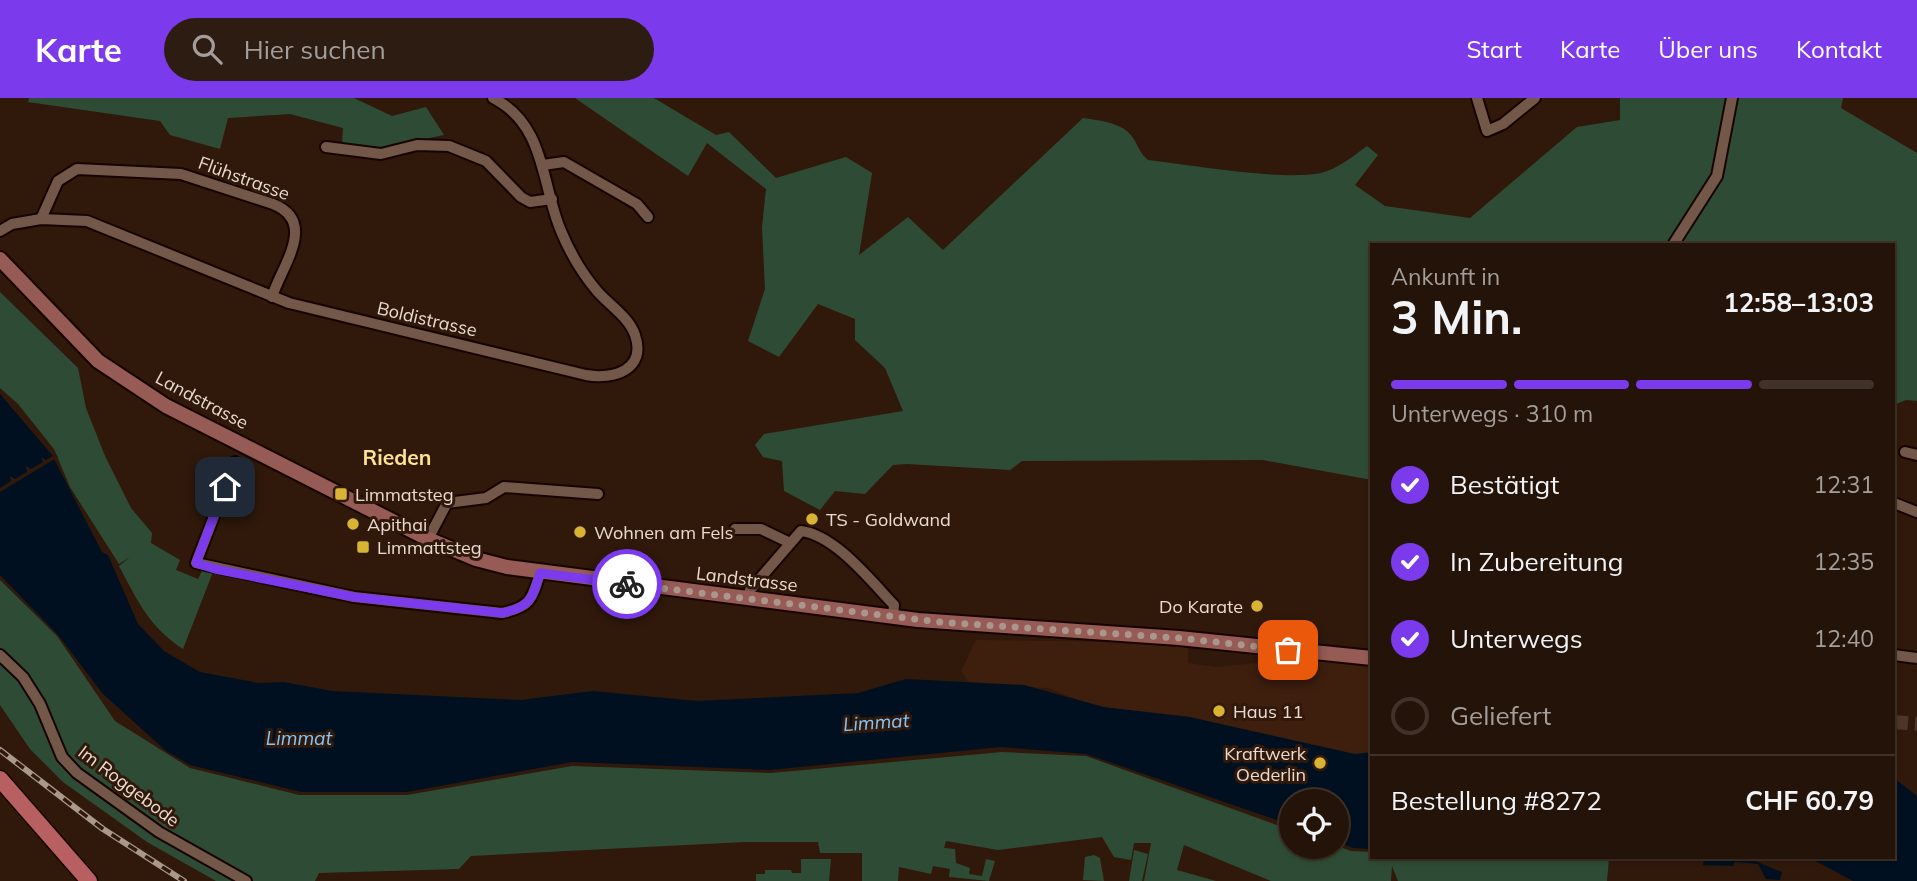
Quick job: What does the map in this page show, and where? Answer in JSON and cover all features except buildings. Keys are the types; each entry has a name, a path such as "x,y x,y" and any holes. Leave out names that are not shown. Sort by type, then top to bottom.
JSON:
{"main road":[{"name":"Landstrasse","path":"0,259 74,338 125,380 166,406 428,539 476,559 540,573 999,628 1179,638 1370,658"},
{"path":"0,779 89,881"}],"street":[{"name":"Boldistrasse","path":"0,231 12,224 41,219 87,220 272,297 551,367 601,378 612,377 633,363 635,334 576,262 559,226 543,165 526,126 493,98"},
{"path":"1477,98 1487,131 1503,124 1535,98"},
{"path":"1673,243 1717,176 1732,98"},
{"path":"326,147 381,154 417,145 449,146 486,161 521,197 530,202 552,199"},
{"path":"543,165 564,162 636,204 648,217"},
{"name":"Flühstrasse","path":"41,219 58,181 69,171 181,174 286,210 296,225 295,238 272,297"},
{"path":"1905,452 1917,455"},
{"path":"235,462 196,563 354,597 502,613 521,609 533,597 540,573"},
{"path":"428,539 447,503 456,499 486,498 504,487 598,494"},
{"path":"1895,503 1917,512"},
{"path":"735,529 761,529 788,542"},
{"path":"747,599 750,590 788,542 802,531 811,532 847,556 894,605 893,616"},
{"name":"Im Roggebode","path":"0,655 23,677 40,704 62,757 77,773 159,832 246,881"},
{"path":"1895,655 1917,658"}],"shaded area":[{"path":"976,640 1188,643 1188,663 1217,667 1296,659 1370,663 1370,781 1103,710 1048,688 971,685 961,671"}],"green space":[{"path":"29,98 354,98 392,116 426,107 444,135 381,148 342,144 343,128 290,114 228,118 220,149 170,135 160,121 28,102"},
{"path":"575,98 654,98 716,135 729,132 776,178 846,157 872,173 859,255 908,217 943,250 1083,118 1107,122 1123,129 1131,135 1148,160 1236,171 1283,175 1321,173 1339,165 1367,146 1378,155 1355,185 1385,206 1470,218 1577,127 1620,120 1620,98 1843,98 1841,108 1917,153 1917,401 1906,400 1895,405 1895,243 1370,243 1370,480 1263,460 1022,461 1010,470 907,464 893,465 865,494 835,491 820,510 784,491 782,461 763,457 755,445 764,434 903,411 885,368 855,340 855,319 818,304 779,357 748,341 765,289 762,227 766,189 707,143 688,176"},
{"path":"0,292 78,368 86,408 105,456 131,508 152,533 151,543 180,560 176,570 198,579 203,569 213,572 183,649 152,622 119,566 130,557 119,564 70,487 54,449 18,404 0,388"},
{"path":"0,580 57,636 115,721 190,768 299,795 407,795 572,766 771,773 1002,752 1086,756 1279,826 1279,859 1349,859 1349,850 1370,852 1370,859 1609,859 1607,881 1398,881 1392,866 1391,881 1271,881 1184,845 1177,870 1216,881 1144,881 1151,843 1134,843 1131,860 1114,857 1102,837 998,850 946,841 944,848 955,849 956,863 970,868 969,874 982,876 986,859 995,861 989,881 949,877 950,869 933,866 931,874 899,867 898,881 862,881 862,853 820,853 818,842 745,842 471,856 459,869 319,873 315,881 216,881 147,842 63,782 30,749 0,705"},
{"path":"1134,850 1148,854 1142,881 1129,881"},
{"path":"1094,855 1100,858 1104,881 1083,880 1085,857"},
{"path":"801,859 831,859 829,881 756,881 756,874 765,874 765,870 791,870 792,873 801,873"}],"water":[{"name":"Limmat","path":"0,394 52,455 102,552 108,555 138,624 164,651 200,672 258,683 284,682 332,691 520,700 592,691 697,701 858,693 906,679 1024,685 1104,707 1190,717 1355,754 1370,752 1370,849 1349,846 1349,789 1279,789 1279,821 1086,754 1001,747 770,770 572,762 407,792 301,792 190,765 166,751 102,693 59,636 0,575"},
{"path":"1895,779 1917,796 1917,881 1853,881 1812,859 1895,859"},
{"path":"1704,859 1750,859 1782,872 1780,880 1766,879 1758,864 1735,862 1733,866 1703,865"}],"pier":[{"path":"56,454 58,457 0,492 0,488 11,481 10,476 15,479 27,472 26,466 31,469 43,462 41,457 46,460"}],"tunnel":[{"path":"1895,722 1917,724"}],"railway":[{"path":"0,750 103,829 184,881"}],"way so far":[{"path":"627,584 939,622 1179,638 1288,650"}],"place":[{"name":"Limmatsteg","path":"341,494"},
{"name":"TS - Goldwand","path":"812,519"},
{"name":"Apithai","path":"353,524"},
{"name":"Wohnen am Fels","path":"580,532"},
{"name":"Limmattsteg","path":"363,547"},
{"name":"Do Karate","path":"1257,606"},
{"name":"Haus 11","path":"1219,711"},
{"name":"Kraftwerk Oederlin","path":"1320,763"}],"district":[{"name":"Rieden","path":"397,457"}],"route":[{"path":"225,487 196,563 215,569 354,597 502,613 521,609 533,597 540,573 627,584"}]}
